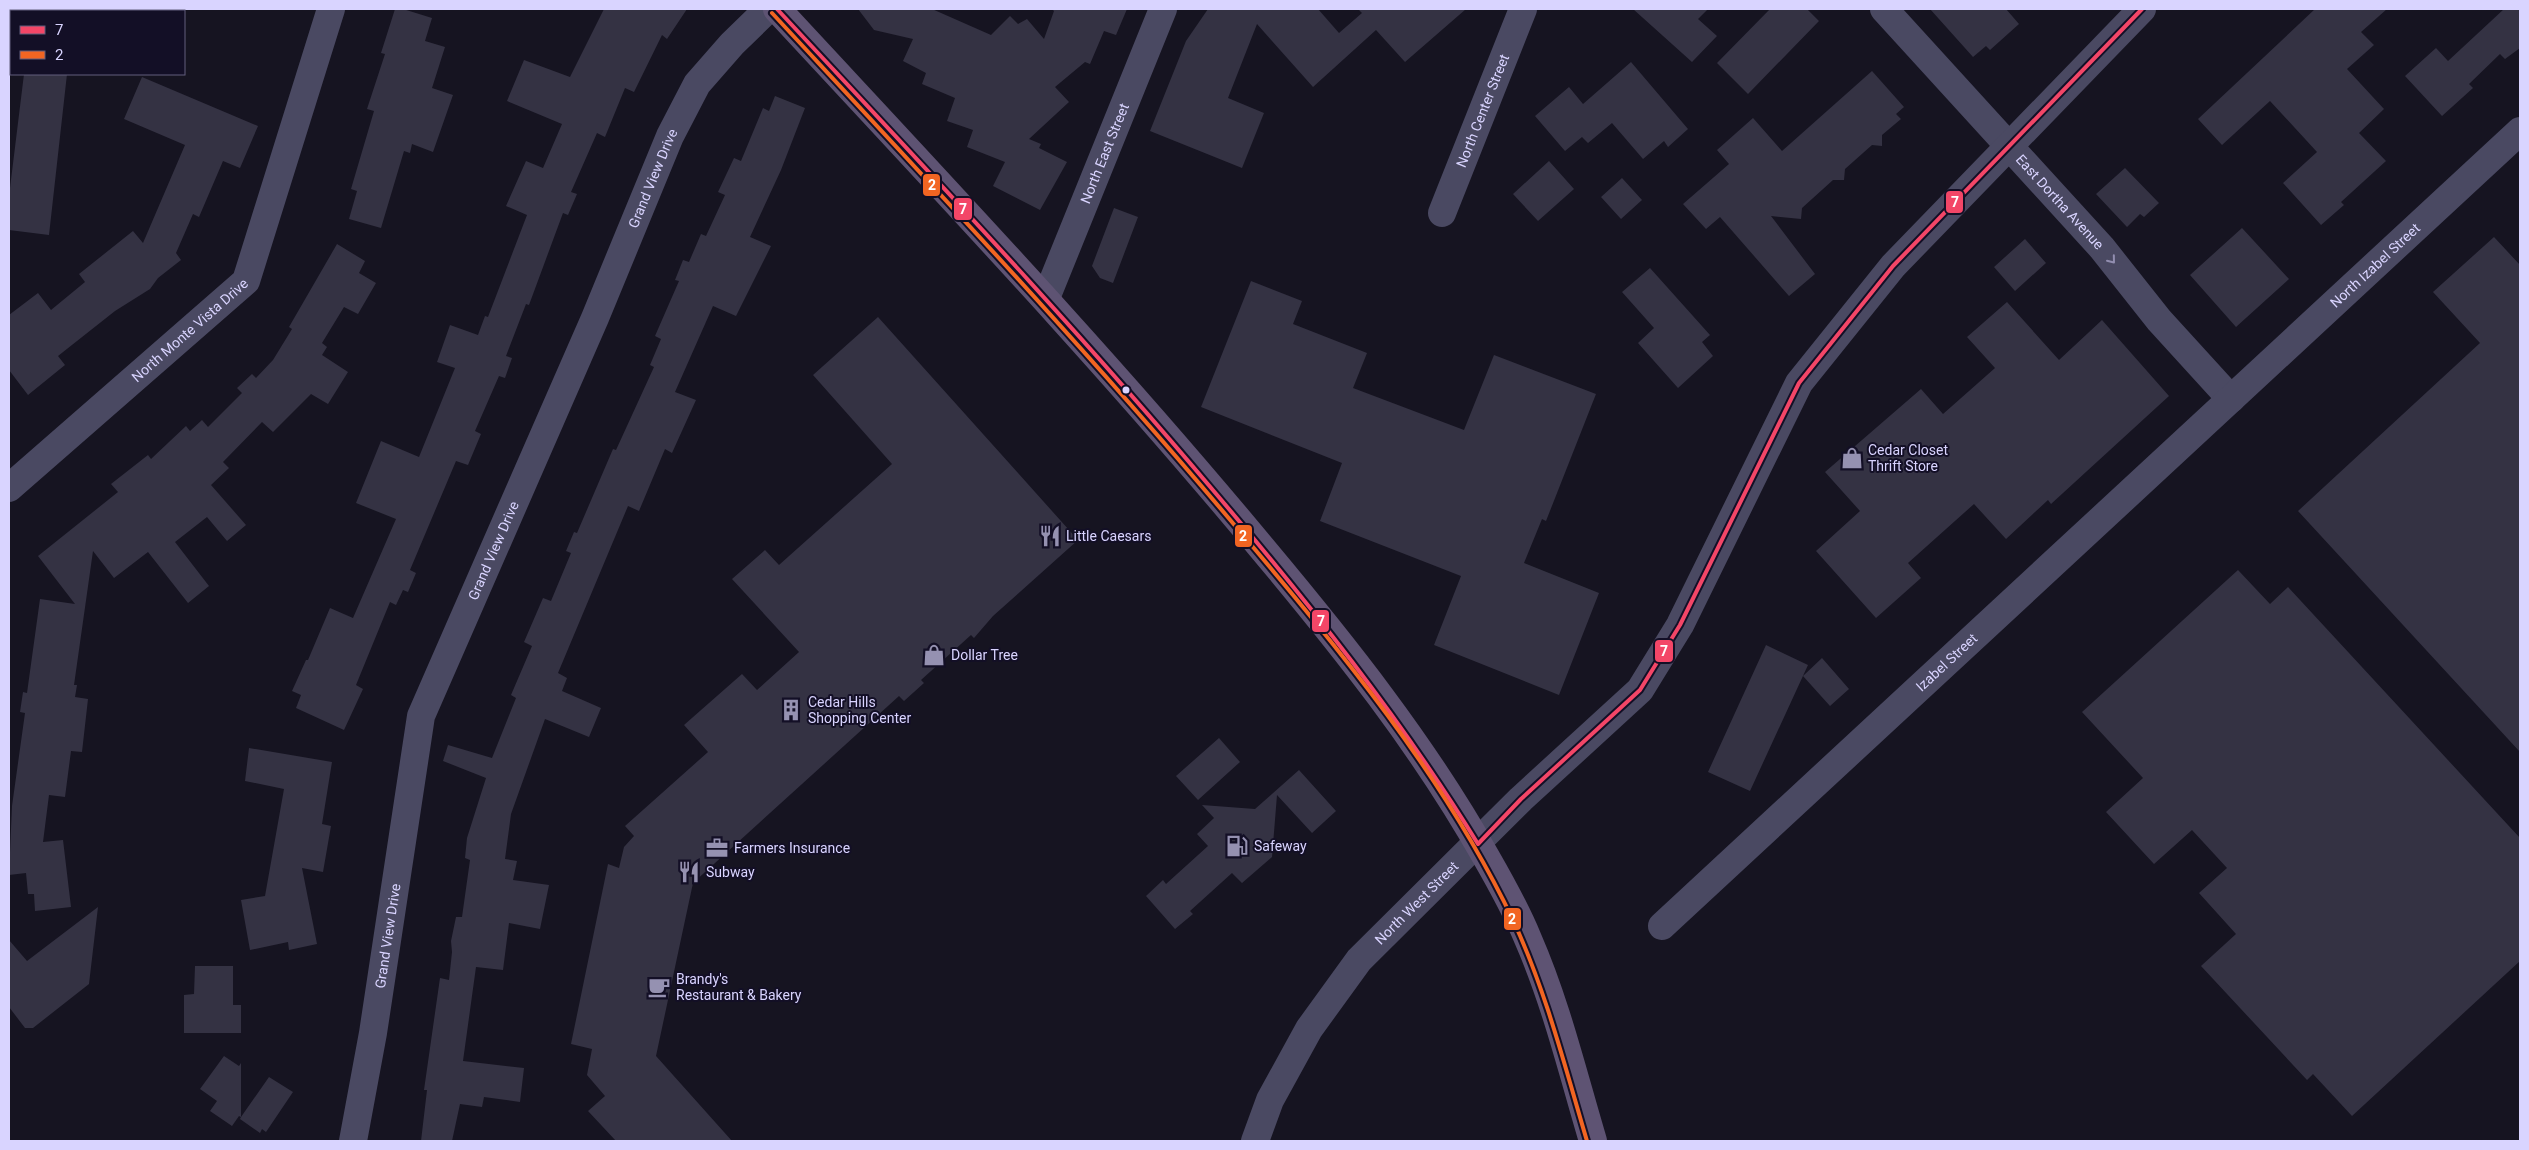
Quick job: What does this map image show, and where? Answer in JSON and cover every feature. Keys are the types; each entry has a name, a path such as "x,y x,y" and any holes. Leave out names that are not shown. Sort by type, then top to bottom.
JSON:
{"main road":[{"path":"777,9 1046,298 1189,460 1350,656 1401,724 1478,844 1528,939 1548,994 1594,1141"}],"street":[{"name":"North Monte Vista Drive","path":"9,488 246,281 331,9"},
{"name":"Grand View Drive","path":"354,1141 373,1033 420,716 596,318 670,136 696,84 732,44 768,9"},
{"name":"North East Street","path":"1046,298 1163,9"},
{"name":"North Center Street","path":"1442,213 1523,9"},
{"name":"East Dortha Avenue","path":"1884,9 2102,248 2159,320 2231,399"},
{"name":"North West Street","path":"1255,1141 1270,1100 1309,1029 1359,960 1478,844 1521,799 1640,690 1680,625 1799,384 1893,266 2142,9"},
{"name":"North Izabel Street","path":"2231,399 2520,131"},
{"name":"Izabel Street","path":"1662,926 2231,399"}],"building":[{"path":"395,9 403,9 432,18 425,41 445,47 432,88 453,95 433,152 412,144 410,153 404,151 381,228 349,219 357,191 351,189 374,111 367,109 385,54 381,53"},
{"path":"604,9 687,9 667,39 662,35 634,92 625,88 605,137 597,133 571,192 577,194 568,215 563,213 529,305 526,304 506,356 512,358 505,378 499,376 475,431 481,434 468,465 456,461 410,570 416,573 408,592 403,590 396,605 390,602 356,685 363,689 344,730 296,708 301,695 292,691 306,660 308,660 330,608 353,618 396,519 356,503 381,441 419,457 455,368 437,362 450,325 478,335 485,316 488,317 527,215 506,206 526,161 543,168 562,124 507,101 524,60 570,77"},
{"path":"858,9 932,9 991,35 1010,16 1018,24 1027,19 1044,39 1054,11 1052,9 1127,9 1116,35 1104,31 1090,64 1085,62 1055,87 1069,102 1029,139 1041,144 1039,148 1067,162 1040,210 993,186 1005,162 967,147 973,130 947,121 955,98 922,84 926,73 903,61 913,39 874,30"},
{"path":"1208,9 1318,9 1339,33 1362,13 1358,9 1466,9 1405,62 1376,30 1313,87 1257,24 1228,98 1264,113 1242,168 1150,131 1186,41"},
{"path":"1633,9 1708,9 1698,19 1717,36 1692,62"},
{"path":"1770,9 1807,9 1819,21 1748,94 1717,63"},
{"path":"1930,9 2006,9 2019,24 1990,50 1986,46 1973,57"},
{"path":"2315,9 2387,9 2361,32 2374,45 2347,69 2384,109 2359,133 2386,161 2341,202 2344,205 2321,225 2283,183 2317,152 2270,101 2222,145 2198,119"},
{"path":"2504,9 2520,9 2520,48 2505,59 2500,54 2469,84 2473,88 2442,116 2405,76 2436,48 2448,61"},
{"path":"1631,62 1688,129 1668,147 1664,141 1643,159 1612,123 1588,143 1582,137 1565,151 1535,116 1569,87 1583,104"},
{"path":"1872,71 1904,107 1896,114 1901,119 1882,135 1882,146 1872,145 1845,169 1844,180 1833,180 1802,208 1801,219 1771,216 1815,274 1789,296 1720,217 1706,229 1683,204 1729,164 1717,150 1753,118 1782,151"},
{"path":"24,75 67,75 49,235 9,230 9,196"},
{"path":"142,77 258,126 240,168 223,161 199,217 193,214 176,253 181,260 158,278 150,289 115,311 58,356 65,365 28,395 9,370 9,315 38,293 51,310 85,282 79,274 133,231 143,243 185,145 124,119"},
{"path":"775,96 805,108 781,170 750,237 771,246 736,316 713,306 675,392 696,400 672,453 665,449 639,511 628,506 558,673 567,678 562,691 601,708 589,737 545,719 511,814 505,859 517,861 513,880 549,885 540,929 509,923 503,970 476,967 463,1061 524,1068 520,1102 484,1097 482,1107 460,1104 452,1141 421,1141 427,1090 424,1090 440,978 449,980 452,952 451,941 456,917 462,917 470,860 465,858 467,838 486,778 443,761 448,745 492,758 516,698 511,695 532,646 524,642 543,598 551,601 571,553 566,551 574,532 577,533 613,449 616,450 654,367 650,365 661,339 655,336 679,281 675,280 683,260 689,262 701,234 706,236 725,195 718,192 734,158 741,161 763,108 769,111"},
{"path":"1549,161 1574,189 1538,221 1513,194"},
{"path":"2125,168 2159,203 2144,217 2140,214 2127,227 2096,194"},
{"path":"1622,178 1642,200 1621,219 1601,197"},
{"path":"1114,208 1138,217 1113,283 1100,278 1092,266"},
{"path":"2242,228 2289,279 2236,327 2190,275"},
{"path":"2494,237 2520,265 2520,752 2298,511 2480,343 2433,292"},
{"path":"2025,239 2046,263 2015,291 1994,267"},
{"path":"337,244 365,261 359,273 376,283 358,314 344,307 322,343 327,347 322,355 348,372 328,404 311,394 273,432 262,422 223,462 229,468 211,485 246,525 227,541 207,517 175,542 209,586 188,603 148,552 114,578 93,551 74,685 77,685 75,697 88,699 82,752 71,751 65,797 49,795 43,842 63,840 71,907 35,911 34,894 28,894 26,873 9,875 12,806 25,713 20,712 23,692 27,693 40,599 75,604 38,556 118,492 111,484 148,455 151,459 186,426 190,431 202,420 208,427 242,393 237,388 252,374 256,378 273,360 292,329 289,327"},
{"path":"1650,268 1710,335 1702,342 1713,356 1678,388 1638,343 1654,328 1622,292"},
{"path":"1251,281 1302,301 1293,324 1367,353 1353,388 1464,430 1494,355 1596,394 1546,521 1542,519 1524,563 1599,593 1559,695 1434,645 1461,576 1320,521 1342,463 1201,407"},
{"path":"2007,302 2059,360 2102,320 2169,396 2051,504 2048,500 2006,539 1974,504 1908,563 1921,578 1876,618 1816,551 1860,511 1825,472 1921,389 1943,414 1995,368 1967,337"},
{"path":"878,317 1078,540 993,616 974,638 971,635 921,680 924,683 904,701 899,696 693,883 656,1056 732,1141 616,1141 588,1111 605,1096 587,1075 592,1049 571,1044 608,864 619,868 624,847 634,836 625,826 708,752 684,725 742,674 757,690 799,652 732,579 765,550 779,565 892,464 813,375"},
{"path":"2238,570 2270,604 2288,587 2520,838 2520,961 2352,1116 2313,1074 2307,1080 2201,966 2236,934 2199,893 2227,868 2192,830 2154,864 2106,812 2143,778 2082,712"},
{"path":"1766,645 1808,665 1750,791 1708,772"},
{"path":"1822,658 1849,689 1830,706 1803,676"},
{"path":"1219,738 1240,762 1198,800 1176,776"},
{"path":"249,748 332,762 322,824 331,826 323,872 302,868 317,944 289,950 288,942 250,950 241,900 265,896 284,789 245,781"},
{"path":"1299,770 1336,811 1312,833 1277,795 1272,857 1242,883 1232,873 1190,911 1193,914 1175,929 1146,896 1163,880 1166,884 1208,846 1197,834 1214,818 1202,805 1255,809"},
{"path":"98,907 89,984 33,1028 25,1028 9,1007 9,940 27,961"},
{"path":"195,966 233,966 233,1005 241,1005 241,1033 184,1033 184,995 194,994"},
{"path":"224,1056 239,1066 241,1063 241,1117 239,1116 232,1126 210,1111 217,1101 200,1089"},
{"path":"269,1077 293,1092 266,1132 262,1129 260,1133 240,1119"}],"transit line":[{"name":"7","path":"777,9 1052,306 1248,531 1352,661 1417,751 1478,844"},
{"name":"7","path":"1478,844 1521,799 1640,690 1680,625 1799,383 1893,266 2142,9"},
{"name":"2","path":"772,13 1008,268 1181,462 1313,620 1387,715 1455,815 1486,866 1513,920 1545,1002 1587,1141"}],"place":[{"name":"Cedar Closet Thrift Store","path":"1852,458"},
{"name":"Little Caesars","path":"1050,536"},
{"name":"Dollar Tree","path":"934,655"},
{"name":"Cedar Hills Shopping Center","path":"791,710"},
{"name":"Safeway","path":"1237,846"},
{"name":"Farmers Insurance","path":"717,848"},
{"name":"Subway","path":"689,872"},
{"name":"Brandy's Restaurant & Bakery","path":"659,987"}]}
